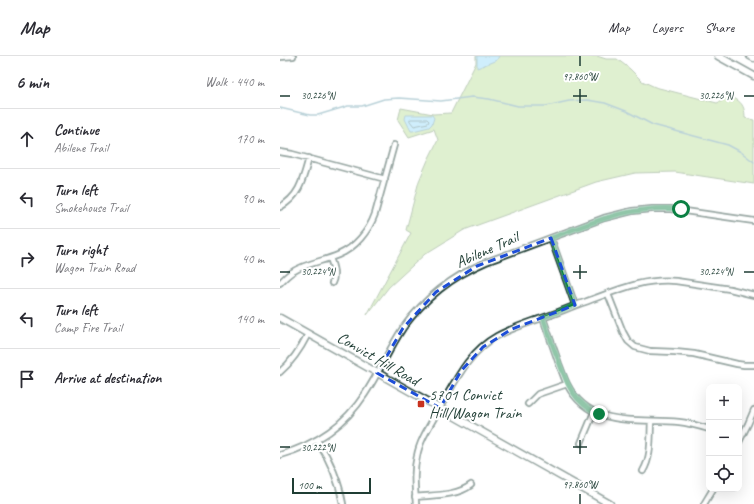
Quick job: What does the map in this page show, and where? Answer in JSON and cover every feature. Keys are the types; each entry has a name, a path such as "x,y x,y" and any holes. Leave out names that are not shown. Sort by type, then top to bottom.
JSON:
{"street":[{"path":"280,57 293,56"},
{"path":"718,56 754,76"},
{"path":"750,56 754,58"},
{"path":"280,284 295,270 347,251 367,230 375,214 394,146"},
{"path":"280,152 309,158 385,179"},
{"path":"280,207 290,200 300,187 309,158"},
{"name":"Abilene Trail","path":"280,455 306,446 334,430 365,394 403,328 422,306 444,286 477,266 614,215 632,211 681,209 754,221"},
{"path":"551,238 575,305"},
{"path":"330,258 334,275 332,283"},
{"path":"416,504 414,473 418,451 425,434 461,371 483,346 496,337 512,329 575,305 638,283 648,281 667,280 730,289 754,295"},
{"path":"608,294 622,332 628,341 636,347 650,351 694,354 744,365 754,365"},
{"name":"Convict Hill Road","path":"280,318 610,504"},
{"path":"543,318 567,384 576,398 594,412 607,417 619,419 679,422 706,428"},
{"path":"280,372 296,356 308,334"},
{"path":"528,404 538,394 567,384"},
{"path":"742,436 754,410"},
{"path":"581,443 594,412"},
{"path":"643,471 649,458 651,421"},
{"path":"317,440 334,471 343,504"},
{"path":"415,497 456,493 471,485"},
{"path":"704,504 711,492"}],"highlighted area":[{"path":"551,238 575,305 512,329 483,347 461,371 440,408 377,373 403,328 436,292 477,266"}],"green space":[{"path":"476,56 597,56 606,59 617,59 642,81 655,87 717,103 722,101 725,94 730,96 740,102 744,108 745,118 754,120 754,184 675,172 635,173 596,182 464,230 425,254 389,287 367,315 411,233 406,230 419,181 438,140 434,129 409,137 398,120 401,108 433,114 451,113 476,63"}],"water":[{"path":"477,56 499,56 497,60 477,68"},
{"path":"406,115 432,115 434,118 429,127 411,131 405,119"}],"waterway":[{"path":"280,108 310,115 318,115 348,106 362,106 384,99 399,98 441,101 472,97 489,99 518,106 546,106 569,101 587,100 605,103 626,111 653,125 728,145 741,152 754,162"}],"place":[{"name":"5701 Convict Hill/Wagon Train","path":"421,404"}],"route":[{"path":"599,414 580,402 567,384 543,318 575,305 551,238 604,218 623,213 652,209 681,209"}]}
